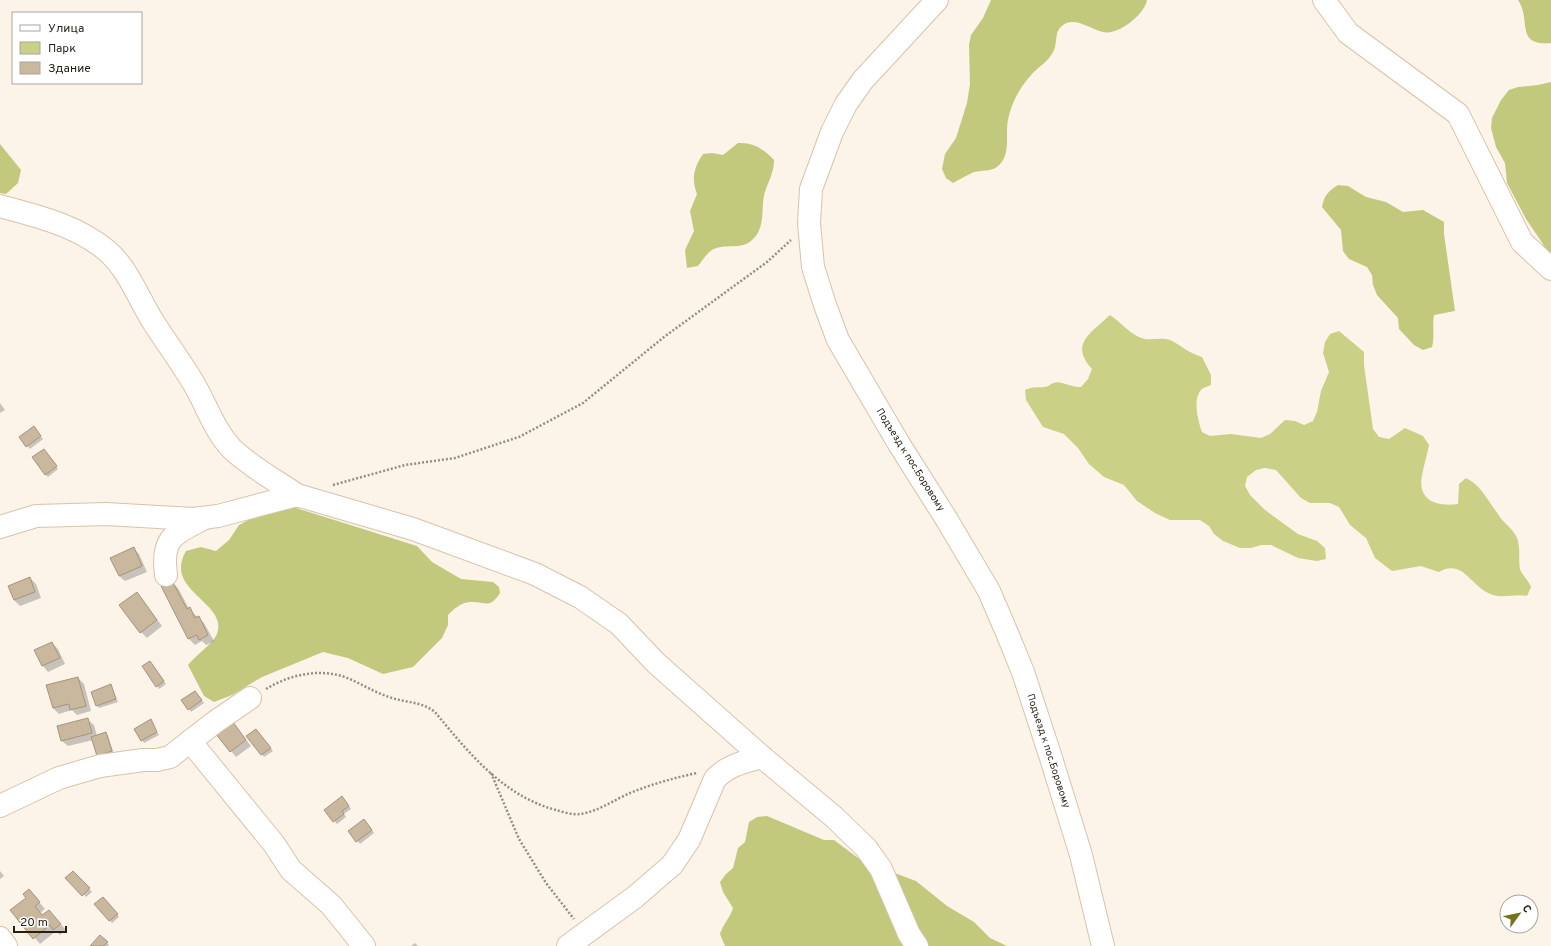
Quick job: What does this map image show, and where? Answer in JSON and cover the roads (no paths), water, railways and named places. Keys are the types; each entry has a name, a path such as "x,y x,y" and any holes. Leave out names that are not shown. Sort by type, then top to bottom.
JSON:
{"street":[{"name":"Подъезд к пос.Боровому","path":"937,0 863,80 846,104 820,161 811,189 809,223 813,267 838,340 898,444 989,591 1007,633 1042,729 1081,855 1103,946"},
{"path":"1324,0 1348,33 1458,114 1522,242 1551,269"},
{"path":"0,206 36,215 60,224 80,234 107,251 118,263 194,385 207,411 225,440 243,458 297,495 413,529 510,564 580,597 619,624 656,663 762,757 834,817 866,848 881,869 909,934 917,946"},
{"path":"0,527 36,516 106,514 193,519 254,507 297,495"},
{"path":"166,575 165,554 169,540 188,527 208,517"},
{"path":"0,806 32,790 66,776 100,766 143,760 157,760 170,757 215,722 250,698"},
{"path":"190,742 274,844 291,870 331,905 364,946"},
{"path":"577,940 635,897 672,865 689,840 715,779 720,773 731,765 762,757"},
{"path":"0,938 6,946"}]}
